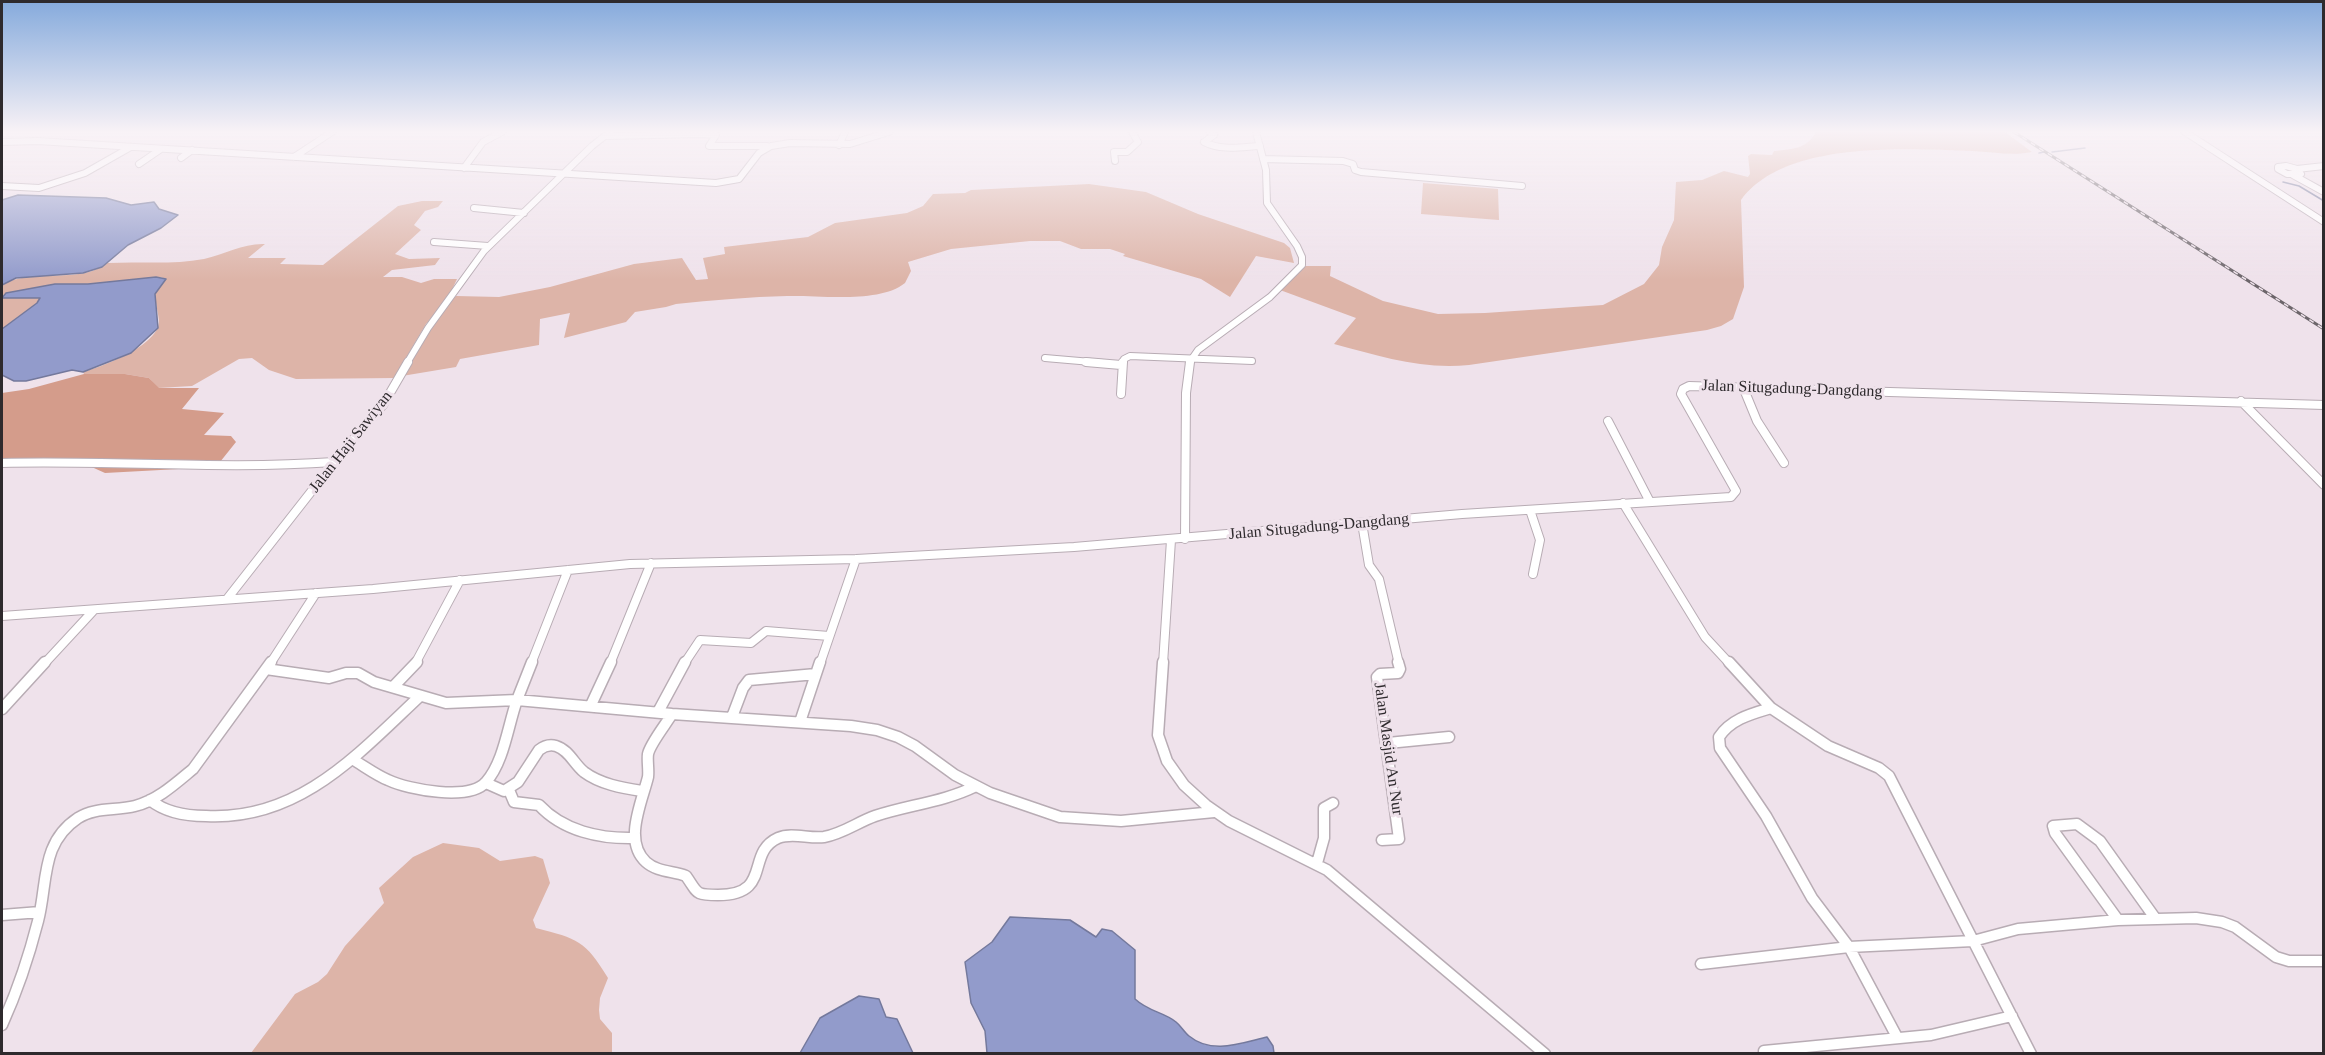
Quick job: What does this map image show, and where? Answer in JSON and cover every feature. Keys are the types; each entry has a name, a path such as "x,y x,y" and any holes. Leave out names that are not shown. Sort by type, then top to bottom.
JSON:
{"street":[{"path":"2,186 39,188 55,181"},
{"name":"Jalan Haji Sawiyan","path":"227,600 334,462 383,405 428,328 488,246 557,181"},
{"path":"688,181 729,181"},
{"path":"1185,539 1186,393 1188,369 1192,358 1204,345 1270,297 1292,277 1302,264 1302,256 1297,246 1267,203 1265,181"},
{"path":"1467,181 1522,186"},
{"path":"2264,181 2324,222"},
{"path":"2304,181 2324,192"},
{"path":"474,208 524,213"},
{"path":"434,242 488,246"},
{"path":"1121,394 1121,365 1124,359 1134,356 1252,361"},
{"path":"1045,358 1121,365"},
{"name":"Jalan Situgadung-Dangdang","path":"2,616 316,593 651,563 856,559 1171,540 1530,510 1731,497 1736,491 1681,394 1683,389 1689,386 2324,405"},
{"path":"1743,387 1757,421 1784,463"},
{"path":"2241,401 2324,485"},
{"path":"1608,421 1650,502"},
{"path":"2,463 83,461 124,465 292,465 334,462"},
{"path":"1623,503 1705,637 1771,708 1828,746 1864,761 1889,776 1900,793 2031,1053"},
{"path":"1530,510 1540,540 1533,574"},
{"name":"Jalan Masjid An Nur","path":"1362,524 1369,565 1379,579 1400,669 1398,673 1380,674 1377,677 1400,839 1382,840"},
{"path":"1171,540 1159,722 1160,747 1169,767 1214,812 1255,835 1317,863 1363,898 1545,1053"},
{"path":"800,722 856,559"},
{"path":"591,705 618,647 651,563"},
{"path":"352,759 387,780 405,787 458,793 472,791 486,783 505,747 508,724 568,570"},
{"path":"393,687 413,668 424,652 460,580"},
{"path":"2,1025 14,998 40,912 46,857 58,837 68,826 92,812 138,805 150,800 175,784 193,768 266,669 316,593"},
{"path":"2,709 94,610"},
{"path":"658,712 696,643 700,640 751,643 766,631 829,636"},
{"path":"266,669 329,678 346,673 358,673 366,675 372,682 457,704 517,700 672,714 851,726 887,733 915,746 937,764 976,786 1023,806 1076,820 1121,821 1214,812"},
{"path":"732,717 743,688 749,680 816,674"},
{"path":"150,800 159,808 174,813 217,819 237,817 296,800 316,789 352,759 420,696"},
{"path":"1771,708 1731,724 1721,732 1718,742 1766,816 1812,898 1849,947 1897,1037"},
{"path":"672,714 648,754 651,764 635,822 635,838 640,854 647,864 660,870 687,876 695,891 736,895 748,889 765,852 770,844 779,838 827,837 877,816 976,786"},
{"path":"1388,743 1449,737"},
{"path":"486,783 503,791 509,790 518,782 539,750 550,745 567,753 589,775 611,785 642,791"},
{"path":"509,790 514,802 538,805 551,818 572,828 609,839 635,838"},
{"path":"1317,863 1324,838 1324,808 1333,803"},
{"path":"2118,920 2055,833 2054,826 2077,824 2100,841 2155,918"},
{"path":"2,915 40,912"},
{"path":"1701,964 1849,947 1973,941 2018,929 2155,918 2196,918 2222,922 2235,927 2276,957 2289,961 2324,962"},
{"path":"1764,1051 1805,1050 1897,1037 1931,1035 2012,1016"}],"shaded area":[{"path":"1761,181 1741,200 1744,287 1733,319 1707,330 1469,365 1435,366 1401,361 1334,344 1356,318 1280,290 1304,266 1331,266 1330,276 1383,301 1438,314 1603,305 1644,284 1659,265 1662,247 1674,220 1676,182"},
{"path":"1423,183 1498,189 1499,220 1421,214"},
{"path":"1089,184 1146,192 1198,214 1284,243 1290,248 1294,263 1256,256 1230,297 1201,279 1123,256 1125,254 1110,249 1081,249 1060,241 1030,241 951,249 908,262 911,271 905,283 894,290 880,294 848,297 759,297 676,304 635,312 626,322 564,338 570,313 540,319 539,345 460,359 456,367 402,376 432,322 456,296 499,297 550,287 634,264 682,258 696,280 708,279 703,258 725,254 724,247 808,237 835,223 907,213 923,206 933,194"},
{"path":"422,201 443,201 438,207 425,211 414,225 421,230 395,254 409,259 440,258 435,265 392,270 383,277 402,277 421,283 434,279 457,279 448,298 426,324 394,378 296,379 269,370 252,358 239,359 192,386 158,388 149,378 125,374 84,374 83,372 140,347 156,331 159,322 155,294 166,279 160,277 88,284 55,284 31,297 40,298 37,303 2,329 2,285 14,280 83,273 96,270 107,263 192,261 257,244 265,244 248,258 286,258 280,264 323,265 398,206"},
{"path":"84,374 125,374 149,378 159,388 199,388 182,409 224,413 204,435 231,436 236,442 216,467 105,473 85,464 2,467 2,393 29,389"},
{"path":"443,843 479,848 500,861 535,856 543,859 550,883 533,920 536,928 562,935 586,948 608,978 600,998 599,1010 600,1019 612,1033 612,1053 251,1053 295,994 318,982 327,974 345,946 384,903 379,888 413,857"}],"water":[{"path":"18,195 106,198 131,205 154,202 159,209 178,215 161,228 128,245 102,267 83,273 16,278 2,285 2,200"},
{"path":"156,277 166,279 155,294 158,328 131,353 83,372 72,370 26,381 14,381 2,375 2,329 37,303 40,298 2,298 6,293 55,284 88,284"},
{"path":"1010,917 1070,920 1096,937 1102,929 1112,931 1135,950 1135,999 1140,1003 1171,1019 1198,1042 1227,1046 1267,1037 1273,1046 1274,1053 987,1053 985,1031 971,1003 965,962 992,942"},
{"path":"859,996 879,999 886,1017 897,1019 913,1053 800,1053 820,1018"}],"waterway":[{"path":"2283,182 2299,186 2324,201"}],"railway":[{"path":"2091,181 2324,329"}]}
